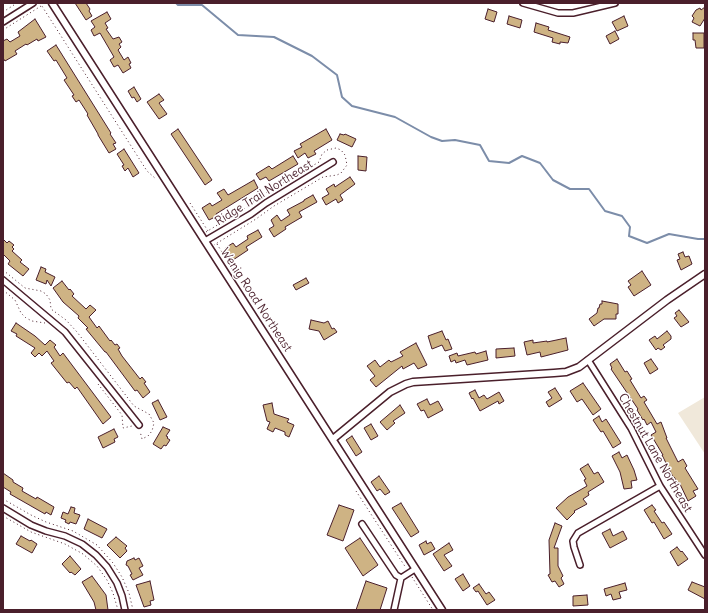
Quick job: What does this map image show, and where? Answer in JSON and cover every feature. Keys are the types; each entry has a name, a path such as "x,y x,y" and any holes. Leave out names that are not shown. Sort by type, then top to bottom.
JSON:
{"street":[{"path":"3,22 33,3"},
{"name":"Wenig Road Northeast","path":"52,3 442,610"},
{"path":"523,3 558,13 573,13 615,3"},
{"name":"Ridge Trail Northeast","path":"205,241 333,162"},
{"path":"333,439 390,392 406,384 413,382 566,372 578,367 673,295 705,274"},
{"path":"3,280 65,332 139,425"},
{"name":"Chestnut Lane Northeast","path":"588,360 631,428 660,486 705,555"},
{"path":"580,566 573,541 578,533 660,486"},
{"path":"3,508 31,525 46,531 66,536 96,555 107,567 117,583 125,610"},
{"path":"362,524 396,575 401,578"},
{"path":"394,610 401,578 415,569"}],"path":[{"path":"3,12 17,3"},
{"path":"40,4 147,171 156,179"},
{"path":"3,30 41,6"},
{"path":"190,203 210,233"},
{"path":"216,244 234,272"},
{"path":"3,290 15,300 21,313 26,318 32,321 41,321 49,326"},
{"path":"99,384 122,415 123,428 139,425 142,439"},
{"path":"356,491 406,569"},
{"path":"3,516 31,532 66,544 83,554 97,566 107,580 118,610"},
{"path":"411,577 433,610"}],"shaded area":[{"path":"705,397 705,454 678,413"}],"building":[{"path":"75,3 86,3 92,16 86,20"},
{"path":"705,7 705,18 700,26 692,22 694,18 692,16 696,10 700,8 701,10"},
{"path":"488,9 497,12 494,22 485,19"},
{"path":"107,12 111,19 105,23 108,28 106,29 113,39 119,37 122,42 119,44 121,47 118,50 124,60 128,57 131,63 129,64 131,68 123,73 118,65 114,67 110,60 114,57 100,33 94,36 91,30 95,27 91,21"},
{"path":"509,16 522,20 520,28 507,24"},
{"path":"624,16 628,26 617,31 612,22"},
{"path":"35,19 46,37 38,41 37,39 27,45 26,44 15,51 17,54 5,61 3,58 3,41 7,39 10,42 20,36 18,32"},
{"path":"536,23 549,27 548,30 570,37 568,43 560,42 560,44 552,42 553,38 534,32"},
{"path":"615,31 619,39 610,44 606,36"},
{"path":"693,33 704,33 704,48 696,48 695,40 693,40"},
{"path":"56,45 116,143 113,144 116,149 109,153 79,100 76,102 72,96 74,95 64,80 67,78 56,60 54,61 47,51"},
{"path":"134,87 141,99 137,102 134,97 132,98 128,91"},
{"path":"159,94 164,100 159,103 167,114 159,119 147,102"},
{"path":"178,129 212,180 205,185 171,134"},
{"path":"326,129 332,140 314,151 316,154 308,158 305,153 298,158 294,151 302,147 300,144"},
{"path":"340,134 345,134 356,139 352,147 337,140"},
{"path":"124,149 139,173 133,177 128,168 125,171 122,166 124,165 117,154"},
{"path":"293,156 298,164 269,181 266,177 260,180 256,174 269,166 272,169"},
{"path":"358,156 367,157 366,171 358,170"},
{"path":"350,177 355,184 340,195 343,200 338,203 336,199 326,205 322,198 329,194 326,189 334,184 335,187"},
{"path":"254,180 258,188 209,220 202,208 210,203 212,206 222,200 217,193 224,189 228,195"},
{"path":"313,195 317,202 299,212 302,217 285,227 286,229 274,237 269,229 274,226 271,220 277,215 281,221 290,215 287,210"},
{"path":"258,230 262,237 246,247 248,250 233,260 225,248 233,243 236,247 248,239 247,236"},
{"path":"3,239 7,243 9,241 14,245 12,247 14,249 12,251 22,260 20,262 29,269 23,276 8,264 10,261 3,254"},
{"path":"683,252 685,257 689,256 692,264 681,270 677,260 680,259 678,254"},
{"path":"41,267 46,269 45,272 55,277 51,286 47,280 46,284 36,280"},
{"path":"642,271 651,285 634,296 628,287 631,285 628,281"},
{"path":"306,278 309,283 296,290 293,285"},
{"path":"62,281 74,294 72,296 86,309 90,305 96,310 89,317 97,328 99,326 110,341 111,340 115,345 117,344 120,348 118,349 122,356 140,379 142,377 146,382 144,383 150,392 143,398 137,390 135,391 106,352 86,329 88,328 78,318 79,316 63,302 53,288"},
{"path":"602,301 618,304 618,314 616,314 616,319 604,319 594,326 589,319 597,313"},
{"path":"679,310 689,322 681,327 674,318 677,316 675,313"},
{"path":"311,320 324,323 328,321 332,329 334,328 337,332 324,340 319,331 309,329"},
{"path":"16,323 45,345 50,340 56,345 54,347 60,356 63,353 111,417 103,424 77,387 75,389 69,382 67,383 51,363 54,361 47,351 42,356 39,353 35,357 31,353 35,348 11,331"},
{"path":"442,331 446,340 448,339 452,349 445,351 442,345 432,349 428,336"},
{"path":"667,331 671,336 671,339 663,345 665,347 661,350 658,348 656,350 649,340 655,336 657,339"},
{"path":"566,338 568,350 541,357 540,352 527,355 524,342 533,340 533,343 547,342"},
{"path":"416,343 427,365 418,369 414,363 403,369 402,366 376,387 370,380 375,376 367,366 375,360 380,367 389,360 391,362 403,356 400,352"},
{"path":"514,348 515,356 496,358 496,349"},
{"path":"486,351 488,360 467,365 465,360 456,363 455,360 451,362 449,356 457,353 458,356"},
{"path":"617,359 625,372 627,371 632,379 630,380 641,398 644,396 647,400 644,402 657,424 661,422 666,438 678,462 683,459 687,466 685,468 698,489 693,491 696,496 688,501 679,482 678,483 673,477 663,455 651,435 656,432 651,422 647,425 644,419 643,420 637,410 638,409 611,369 610,364"},
{"path":"651,359 658,369 650,374 644,363"},
{"path":"583,383 601,409 593,415 582,399 577,402 570,391"},
{"path":"555,388 562,399 549,407 546,402 552,398 548,392"},
{"path":"475,390 479,398 484,395 487,399 499,392 504,401 499,404 498,401 480,411 469,393"},
{"path":"427,399 430,405 438,401 443,410 428,418 424,410 421,411 417,404"},
{"path":"158,400 167,417 160,420 152,403"},
{"path":"272,403 274,414 289,419 287,422 294,425 289,437 285,435 285,432 275,428 273,432 267,429 270,422 267,421 263,405"},
{"path":"400,405 405,413 393,421 395,423 387,430 380,422"},
{"path":"599,416 602,422 606,419 621,443 613,448 603,431 601,432 593,420"},
{"path":"371,424 378,436 371,440 364,428"},
{"path":"163,427 170,430 166,436 170,440 166,446 164,445 161,449 153,444"},
{"path":"114,429 118,437 114,439 115,442 103,448 98,437"},
{"path":"352,436 362,452 356,456 346,440"},
{"path":"619,452 622,458 627,455 634,470 637,480 631,481 632,488 624,489 620,472 612,456"},
{"path":"588,464 594,474 598,472 604,482 588,492 589,495 583,499 587,504 574,511 575,512 567,520 556,508 568,497 587,486 584,480 586,479 580,469"},
{"path":"3,473 23,488 22,491 36,499 37,497 54,507 51,515 46,512 45,514 10,494 11,492 3,487"},
{"path":"379,476 390,492 385,495 380,489 377,491 371,482"},
{"path":"401,503 419,532 411,537 392,508"},
{"path":"339,505 354,510 343,541 327,535"},
{"path":"652,505 662,523 664,522 672,534 664,539 654,522 652,523 644,510"},
{"path":"71,507 75,508 74,513 80,515 76,524 70,522 69,524 65,522 66,520 61,518 63,512 68,514"},
{"path":"88,519 107,529 102,538 84,529"},
{"path":"555,523 562,526 554,548 558,548 558,566 563,576 561,578 564,584 559,587 555,581 552,582 548,575 550,574 549,540"},
{"path":"610,529 613,536 623,531 627,539 610,548 602,533"},
{"path":"21,536 37,544 32,553 16,544"},
{"path":"116,537 127,546 125,548 127,551 120,558 107,545"},
{"path":"360,538 378,565 363,576 345,548"},
{"path":"426,541 427,544 431,542 435,549 424,555 419,545"},
{"path":"449,543 453,550 444,555 452,566 444,571 433,554"},
{"path":"677,547 688,559 678,566 670,552"},
{"path":"70,556 81,569 75,575 71,572 70,573 62,564"},
{"path":"134,558 135,560 139,558 143,566 139,568 143,575 133,580 130,575 132,574 126,565 127,561"},
{"path":"463,574 470,586 463,591 455,579"},
{"path":"92,576 106,595 108,610 96,610 94,602 82,582"},
{"path":"150,581 154,600 150,601 151,605 144,607 136,585"},
{"path":"366,581 387,588 380,610 356,610"},
{"path":"692,582 705,587 705,599 688,590"},
{"path":"625,583 627,590 619,592 621,598 613,600 611,594 606,596 604,589"},
{"path":"479,584 486,594 489,592 495,600 487,605 478,591 476,592 473,588"},
{"path":"587,595 588,605 573,606 573,596"}],"waterway":[{"path":"176,3 178,5 202,5 238,35 274,37 312,56 337,75 342,97 352,106 395,117 431,137 442,141 455,140 480,145 489,161 509,163 522,156 540,163 553,180 570,189 589,189 605,211 622,216 630,227 629,236 647,243 669,234 705,239"}]}
